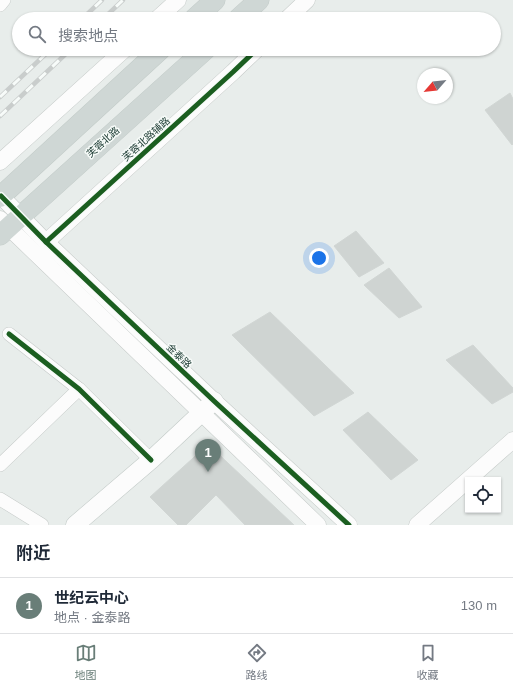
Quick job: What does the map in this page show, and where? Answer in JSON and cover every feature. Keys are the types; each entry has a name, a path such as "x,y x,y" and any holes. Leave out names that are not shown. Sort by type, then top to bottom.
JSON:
{"main road":[{"path":"202,12 215,0"},
{"path":"245,12 258,0"},
{"path":"1,196 153,56"},
{"name":"芙蓉北路","path":"6,228 198,56"},
{"path":"75,525 151,460 208,407"}],"street":[{"path":"0,5 4,0"},
{"path":"165,12 178,0"},
{"path":"294,12 307,0"},
{"path":"0,162 117,56"},
{"name":"芙蓉北路辅路","path":"46,242 210,94 250,56"},
{"name":"金泰路","path":"1,196 6,228 46,242 208,407 349,525"},
{"path":"6,228 208,407 318,525"},
{"path":"9,334 79,389 151,460"},
{"path":"0,465 79,389"},
{"path":"417,525 513,440"},
{"path":"483,477 513,449"},
{"path":"431,525 465,494"},
{"path":"0,499 42,525"}],"building":[{"path":"510,93 513,99 512,145 485,110"},
{"path":"356,231 384,263 359,277 334,246"},
{"path":"389,268 422,307 399,318 364,285"},
{"path":"270,312 354,393 314,416 232,335"},
{"path":"473,345 513,388 513,392 492,404 446,360"},
{"path":"368,412 418,460 391,480 343,430"},
{"path":"212,448 294,525 245,525 216,495 186,525 178,525 150,497 203,449"}],"railway":[{"path":"89,12 102,0"},
{"path":"110,12 123,0"},
{"path":"0,97 44,56"},
{"path":"0,116 64,56"}],"cycle path":[{"path":"46,242 250,56"},
{"path":"1,196 46,242 214,401 349,525"},
{"path":"9,334 79,389 151,460"}],"place":[{"name":"世纪云中心","path":"208,472"}]}
